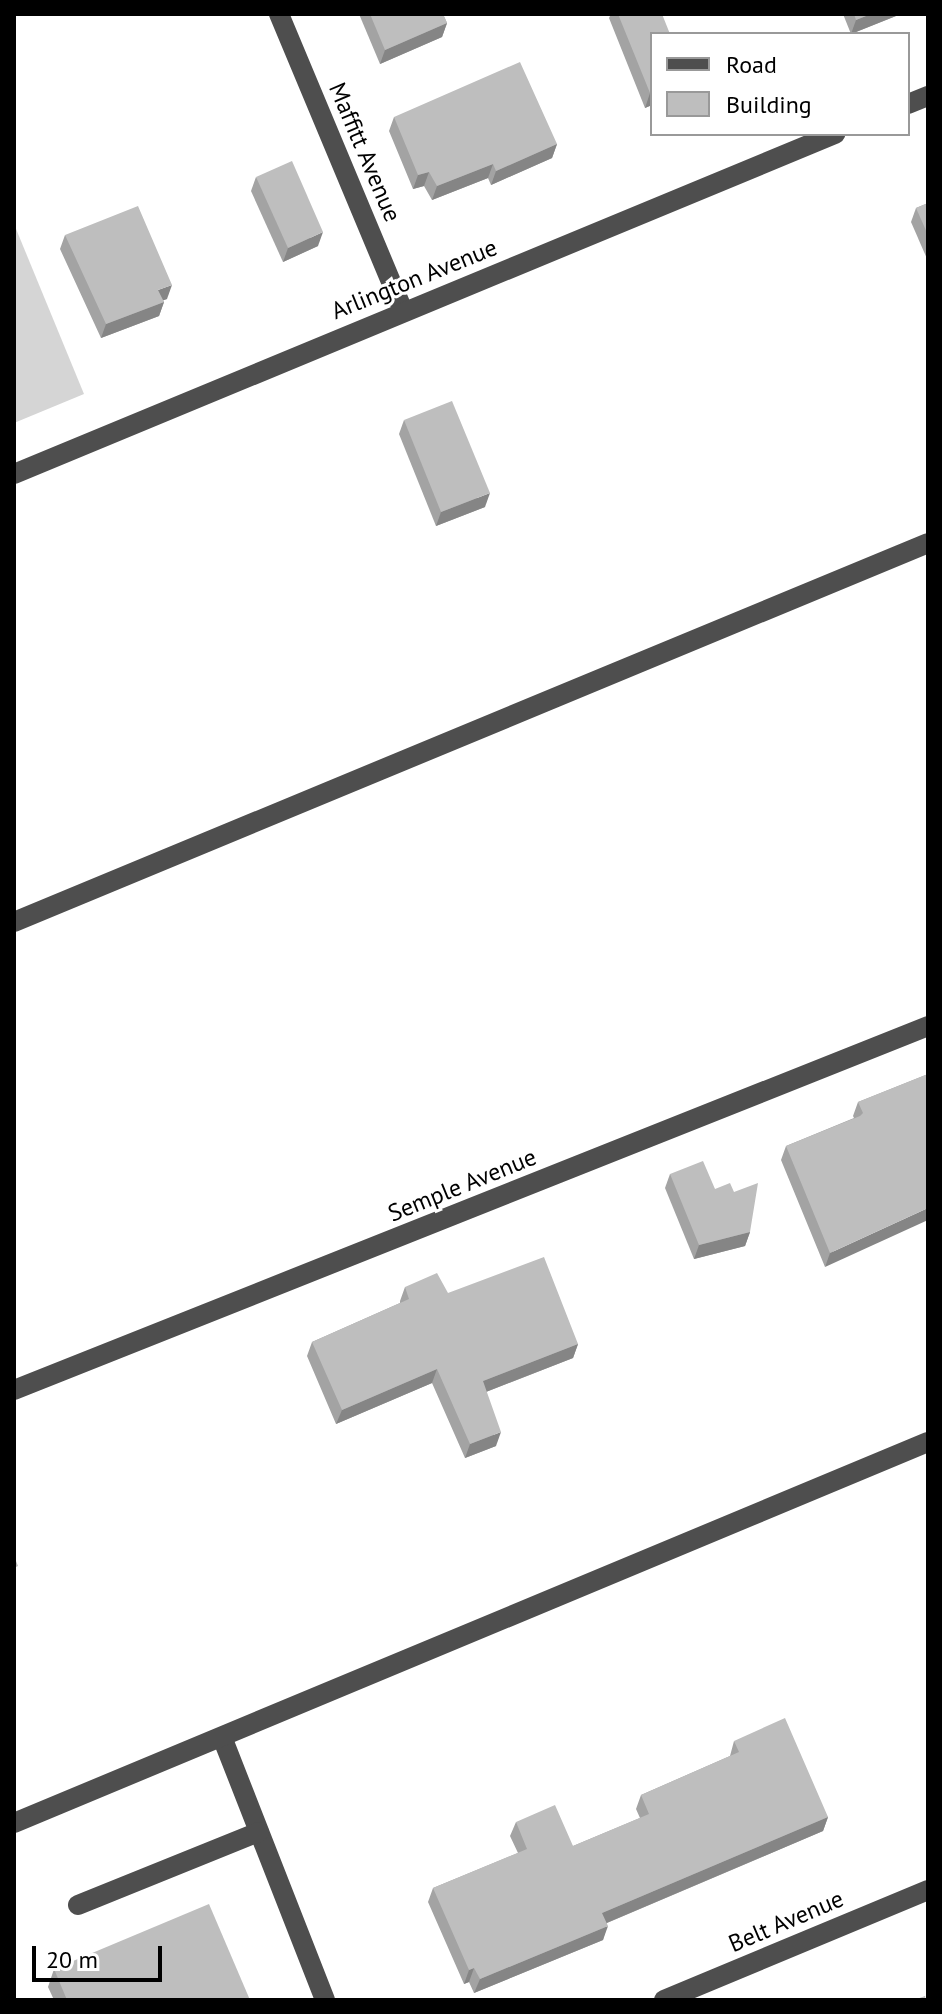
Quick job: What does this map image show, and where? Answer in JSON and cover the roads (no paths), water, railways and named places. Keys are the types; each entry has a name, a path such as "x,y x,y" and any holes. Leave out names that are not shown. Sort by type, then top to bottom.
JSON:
{"street":[{"name":"Maffitt Avenue","path":"279,14 403,311"},
{"name":"Arlington Avenue","path":"14,474 830,136"},
{"path":"14,922 928,543"},
{"name":"Semple Avenue","path":"14,1390 928,1026"},
{"path":"14,1823 928,1442"},
{"path":"222,1737 325,2000"},
{"path":"78,1905 259,1832"},
{"name":"Belt Avenue","path":"664,2000 928,1890"}]}
